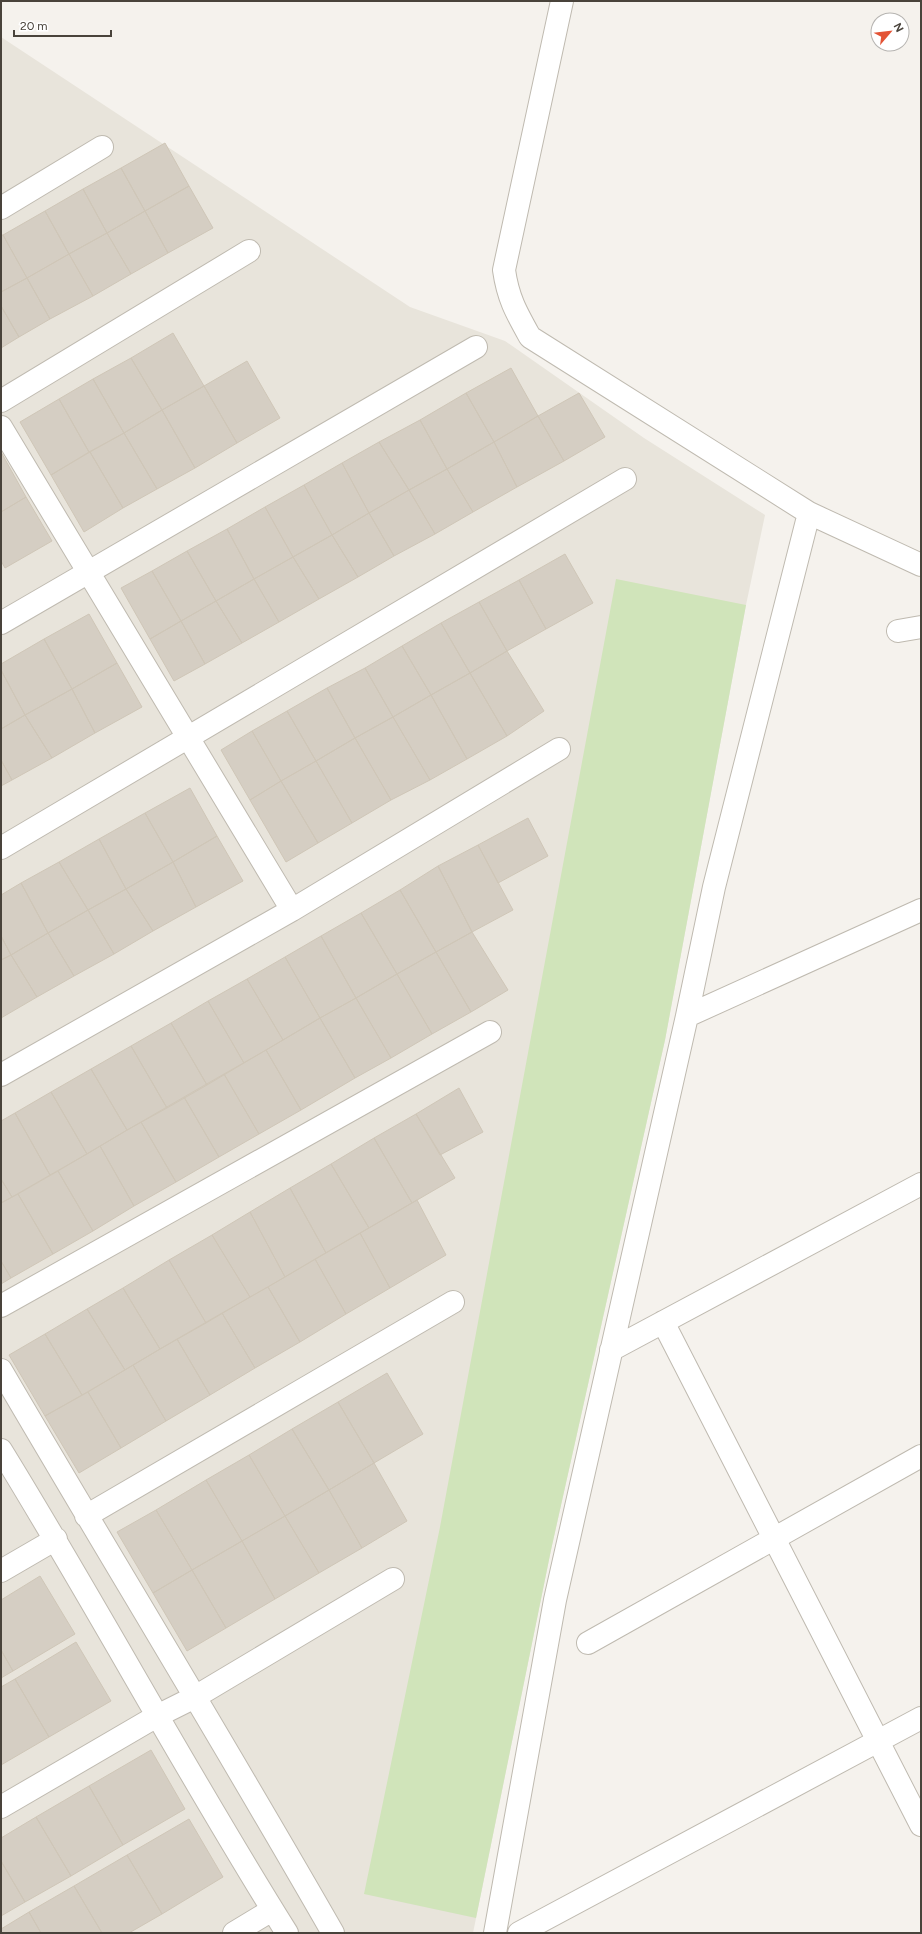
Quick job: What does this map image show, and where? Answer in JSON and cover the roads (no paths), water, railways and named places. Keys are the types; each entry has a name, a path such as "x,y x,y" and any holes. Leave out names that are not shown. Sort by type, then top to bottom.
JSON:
{"street":[{"path":"562,1 504,270 506,288 512,304 530,337 809,513 921,565"},
{"path":"1,208 102,147"},
{"path":"1,401 248,251"},
{"path":"1,623 476,347"},
{"path":"1,427 292,910"},
{"path":"1,848 625,479"},
{"path":"495,1933 555,1600 687,1016 714,886 809,513"},
{"path":"898,631 921,627"},
{"path":"1,1075 292,910 559,749"},
{"path":"687,1016 921,910"},
{"path":"1,1306 490,1032"},
{"path":"611,1350 921,1184"},
{"path":"86,1516 453,1302"},
{"path":"664,1322 921,1825"},
{"path":"1,1370 86,1516 195,1697 332,1933"},
{"path":"1,1450 56,1539 157,1716 287,1933"},
{"path":"588,1643 921,1456"},
{"path":"1,1571 56,1539"},
{"path":"1,1808 157,1716 195,1697 393,1579"},
{"path":"519,1933 921,1718"},
{"path":"234,1933 272,1910"}]}
